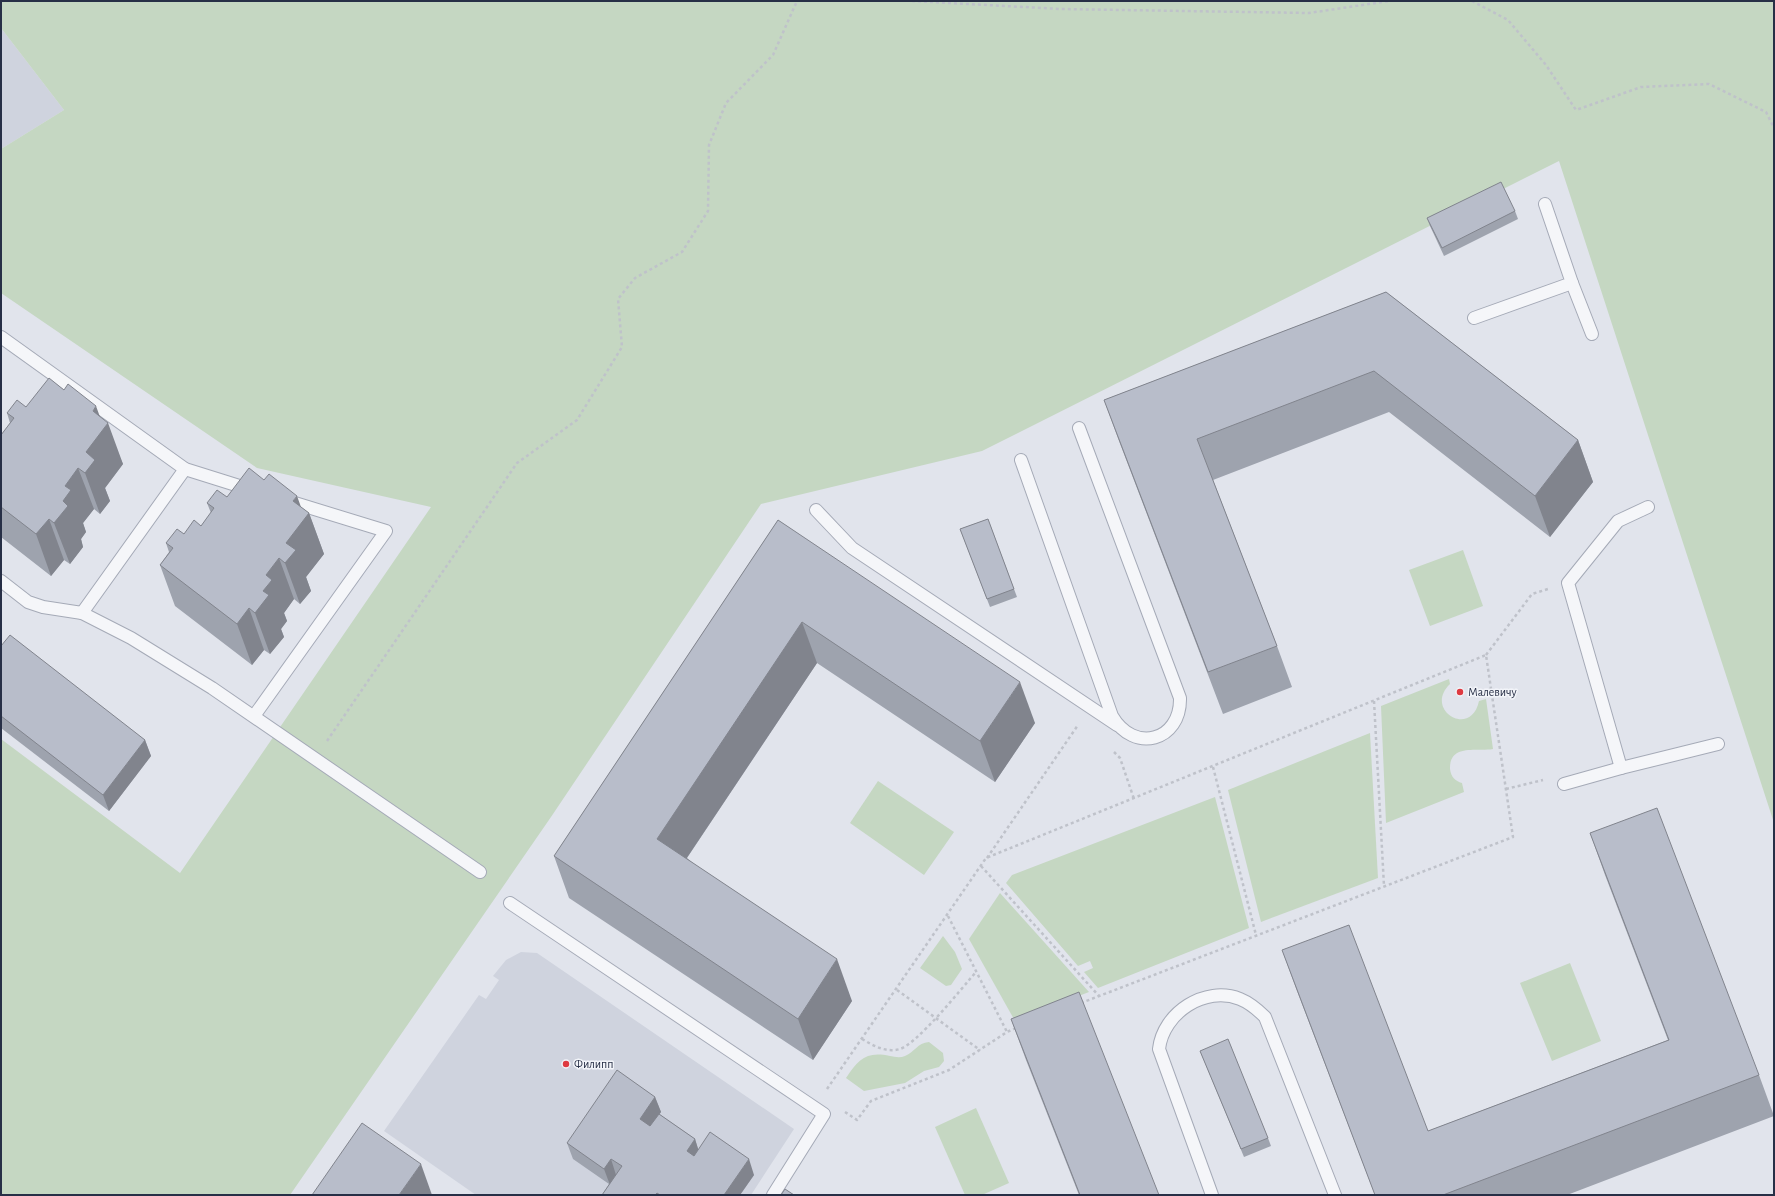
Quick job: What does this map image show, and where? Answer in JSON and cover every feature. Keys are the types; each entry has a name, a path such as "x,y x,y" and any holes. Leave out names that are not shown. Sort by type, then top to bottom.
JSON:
{"lane":[{"path":"1545,204 1572,283 1592,334"},
{"path":"1474,318 1572,283"},
{"path":"1,337 185,469 386,531 254,716"},
{"path":"816,510 852,548 1118,726 1126,734 1137,738 1149,739 1160,736 1169,730 1176,720 1180,709 1180,698 1079,428"},
{"path":"1021,460 1112,716 1118,726"},
{"path":"82,614 185,469"},
{"path":"1622,768 1568,583 1618,521 1648,507"},
{"path":"1,581 28,602 43,607 82,614 131,638 254,716 480,872"},
{"path":"1564,784 1718,744"},
{"path":"510,903 824,1114 773,1195"},
{"path":"1212,1195 1159,1050 1162,1032 1177,1013 1189,1004 1216,996 1228,996 1240,999 1253,1006 1265,1018 1335,1195"}],"path":[{"path":"315,758 518,463 577,420 622,347 618,299 635,278 682,252 708,211 709,145 723,110 726,103 773,55 797,1"},
{"path":"912,1 1061,9 1309,13 1389,1"},
{"path":"1472,1 1508,20 1546,65 1576,110 1641,87 1709,84 1766,112 1774,128"},
{"path":"986,858 1486,655 1532,594 1568,583"},
{"path":"1078,1004 1513,837 1486,655"},
{"path":"1374,701 1384,886"},
{"path":"815,1108 948,916 986,858 1091,708"},
{"path":"1077,727 1083,731"},
{"path":"1112,750 1120,758 1134,799"},
{"path":"1213,767 1256,935"},
{"path":"1506,789 1548,779 1564,784"},
{"path":"981,866 1099,996"},
{"path":"948,916 1007,1032"},
{"path":"862,1039 880,1048 890,1050 907,1046 915,1040 936,1018 976,972"},
{"path":"897,990 980,1050"},
{"path":"823,1096 857,1120 871,1101 949,1070 1007,1032 1021,1026"}],"shaded area":[{"path":"1,28 64,110 1,149"},
{"name":"Филипп","path":"521,952 537,953 794,1129 751,1195 476,1195 384,1131 479,995 486,999 499,980 493,976 506,960"}],"green space":[{"path":"1,1 1774,1 1774,823 1559,161 982,451 761,504 551,817 290,1195 1,1195 1,739 180,873 431,507 257,468 1,293 1,149 64,110 1,28"},
{"path":"1463,550 1483,606 1430,626 1409,570"},
{"path":"1449,679 1450,684 1443,694 1442,703 1445,711 1451,716 1459,719 1467,718 1474,712 1479,701 1486,699 1493,749 1466,750 1454,755 1451,761 1451,774 1457,781 1462,783 1464,792 1386,823 1381,706"},
{"path":"1370,733 1378,878 1261,922 1228,790"},
{"path":"878,781 954,832 924,875 850,823"},
{"path":"1215,797 1249,928 1098,988 1084,972 1093,968 1090,961 1078,966 1006,883 1012,875"},
{"path":"1000,893 1089,992 1015,1021 969,939"},
{"path":"943,936 955,952 962,969 951,985 946,986 920,968"},
{"path":"1570,963 1601,1041 1552,1061 1520,983"},
{"path":"929,1042 943,1053 944,1061 939,1067 924,1071 905,1083 864,1091 846,1078 859,1061 864,1058 875,1055 903,1057 922,1044"},
{"path":"976,1108 1009,1183 982,1195 965,1195 935,1127"}],"building":[{"path":"1501,182 1515,211 1442,248 1427,218"},
{"path":"1386,292 1578,440 1535,496 1374,371 1197,439 1277,646 1208,672 1104,400"},
{"path":"49,378 64,390 68,384 96,406 93,411 108,423 86,452 95,460 85,473 78,468 65,486 71,490 63,501 68,506 54,523 49,519 36,534 1,507 1,435 14,418 7,413 17,400 26,407"},
{"path":"249,468 264,480 269,474 297,496 293,501 309,513 286,543 296,550 285,563 279,558 266,575 272,580 263,591 269,595 255,613 249,608 237,624 160,565 173,548 166,543 177,529 184,534 194,520 201,526 214,508 207,503 217,490 227,497"},
{"path":"988,519 1014,589 987,599 960,529"},
{"path":"778,520 1020,682 980,741 802,622 657,839 837,959 798,1019 554,856"},
{"path":"10,635 145,740 103,795 1,716 1,646"},
{"path":"1657,808 1759,1075 1443,1195 1375,1195 1282,950 1349,925 1428,1131 1669,1040 1590,833"},
{"path":"1079,992 1159,1195 1080,1195 1011,1019"},
{"path":"1228,1039 1268,1138 1241,1149 1200,1051"},
{"path":"617,1070 655,1097 640,1119 650,1126 659,1114 695,1139 687,1151 694,1156 710,1132 749,1159 724,1195 660,1195 657,1193 655,1195 602,1195 622,1166 611,1159 604,1169 567,1143"},
{"path":"362,1123 421,1164 399,1195 312,1195"},
{"path":"785,1189 794,1195 781,1195"}],"place":[{"name":"Малевичу","path":"1460,692"},
{"name":"Филипп","path":"566,1064"}]}
